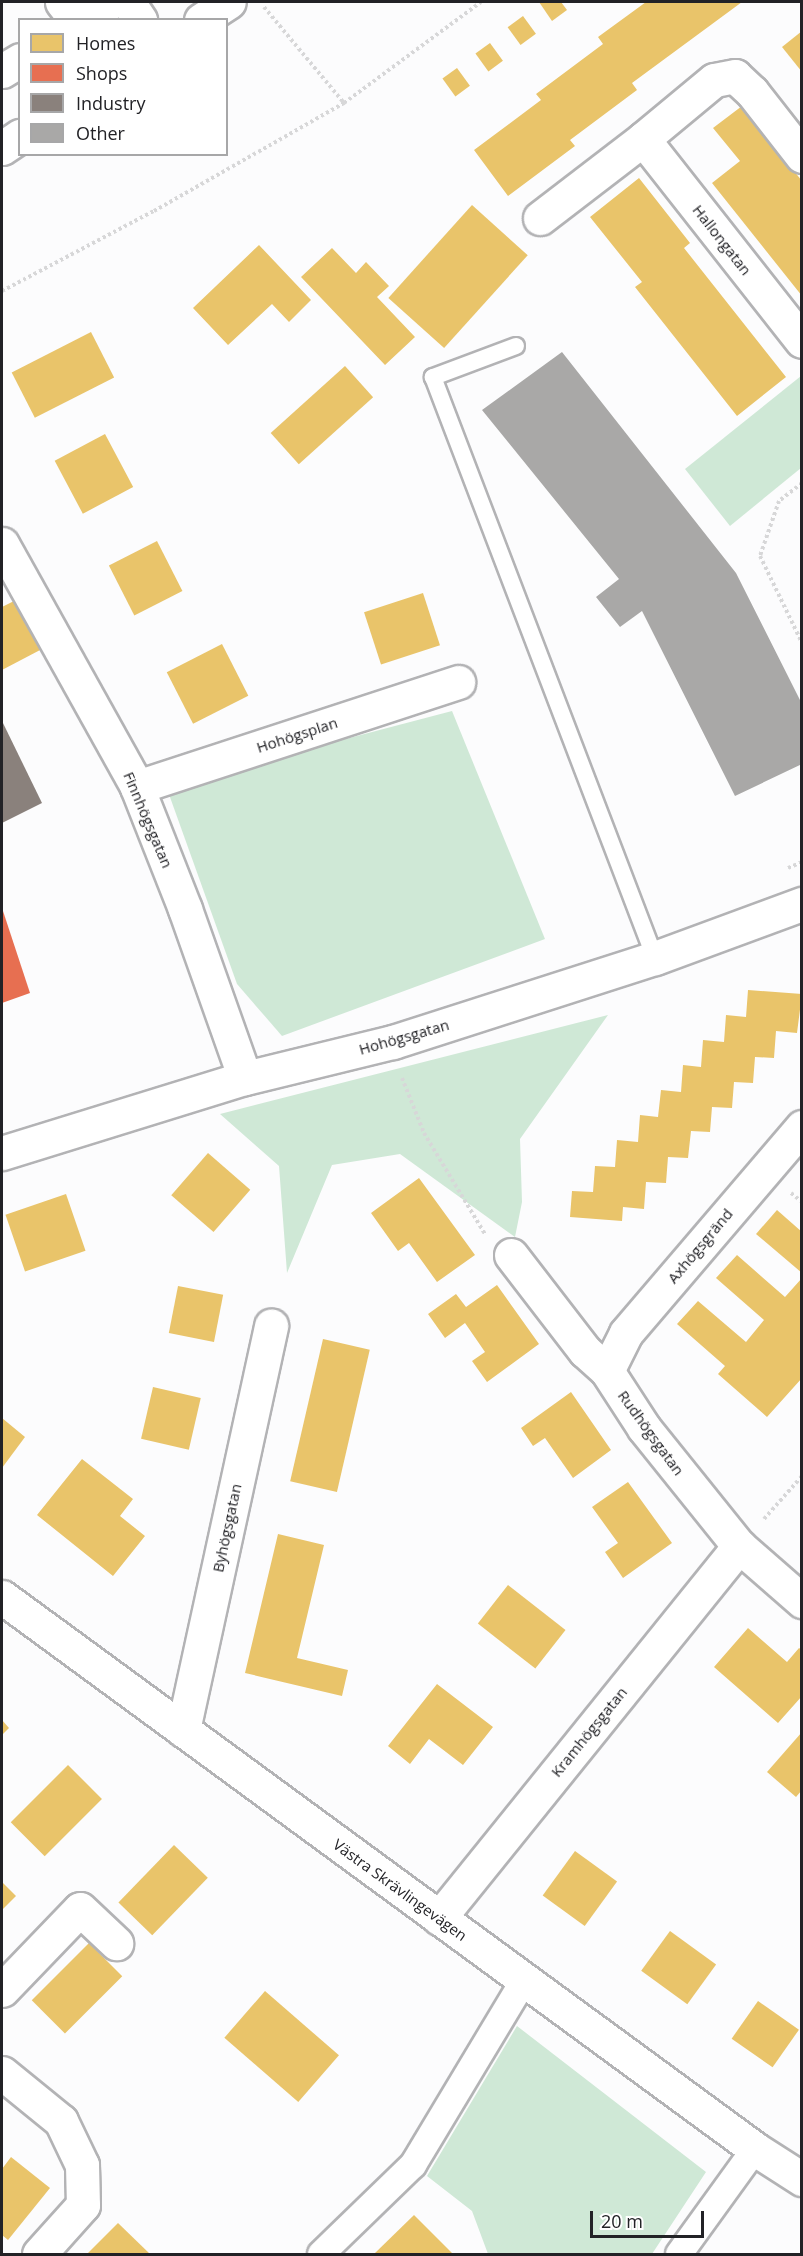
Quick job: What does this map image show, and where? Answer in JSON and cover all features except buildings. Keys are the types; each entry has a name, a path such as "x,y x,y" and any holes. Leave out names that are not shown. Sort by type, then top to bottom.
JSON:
{"street":[{"path":"62,2 74,18"},
{"path":"85,18 111,2"},
{"path":"128,2 139,18"},
{"path":"204,18 229,2"},
{"path":"2,71 18,61"},
{"path":"540,218 643,139 714,80 735,76 752,92 801,156"},
{"path":"2,148 18,137"},
{"name":"Hallongatan","path":"643,139 801,341"},
{"name":"Finnhögsgatan","path":"2,544 137,787 185,909 244,1078"},
{"name":"Hohögsplan","path":"137,787 458,682"},
{"name":"Hohögsgatan","path":"2,1153 244,1078 393,1042 655,958 801,904"},
{"name":"Axhögsgränd","path":"607,1371 626,1333 801,1127"},
{"name":"Rudhögsgatan","path":"511,1255 585,1351 607,1371 644,1428 739,1546 801,1601"},
{"name":"Byhögsgatan","path":"183,1730 271,1325"},
{"name":"Kramhögsgatan","path":"439,1918 739,1546"},
{"name":"Västra Skrävlingevägen","path":"2,1597 755,2149 801,2179"},
{"path":"2,1990 80,1910 116,1943"},
{"path":"324,2251 414,2165 524,1980"},
{"path":"2,2073 62,2121 82,2165 83,2205 39,2254"},
{"path":"679,2254 755,2149"}],"lane":[{"path":"516,346 433,377 655,958"}],"path":[{"path":"260,2 344,103"},
{"path":"2,291 154,211 344,103 481,2"},
{"path":"801,483 779,501 760,556 801,643"},
{"path":"393,1042 408,1099 429,1142 478,1229 511,1255"},
{"path":"739,1546 801,1476"}],"green space":[{"path":"801,376 801,468 730,526 685,469"},
{"path":"452,711 545,939 282,1036 237,984 166,786"},
{"path":"608,1015 520,1139 522,1202 515,1237 400,1154 332,1165 287,1273 279,1166 220,1114"},
{"path":"517,2026 706,2172 652,2254 488,2254 472,2211 427,2176"}]}
